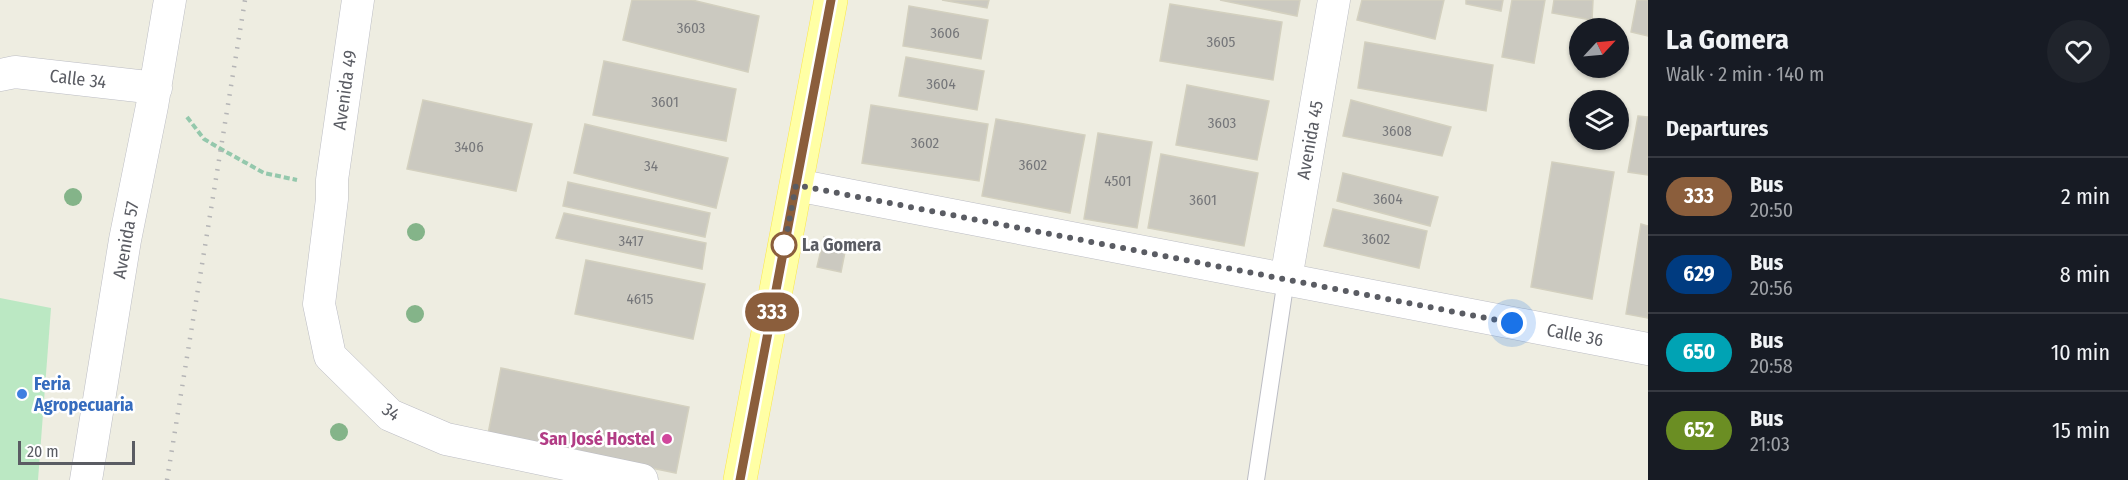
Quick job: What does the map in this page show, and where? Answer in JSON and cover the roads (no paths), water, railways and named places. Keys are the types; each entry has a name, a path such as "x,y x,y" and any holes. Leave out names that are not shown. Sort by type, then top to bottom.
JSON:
{"main road":[{"path":"740,480 831,0"}],"street":[{"name":"Avenida 57","path":"86,480 125,240 157,80 170,0"},
{"name":"Avenida 49","path":"332,190 358,0"},
{"name":"Avenida 45","path":"1286,279 1334,0"},
{"name":"Calle 34","path":"0,75 15,72 157,80"},
{"name":"Calle 36","path":"796,185 1648,349"},
{"name":"34","path":"332,190 318,304 330,356 390,415 446,439 642,480"}],"lane":[{"path":"1256,480 1286,279"}],"railway":[{"path":"167,480 245,0"}],"place":[{"name":"La Gomera","path":"784,245"},
{"name":"Feria Agropecuaria","path":"22,394"},
{"name":"San José Hostel","path":"667,439"}]}
